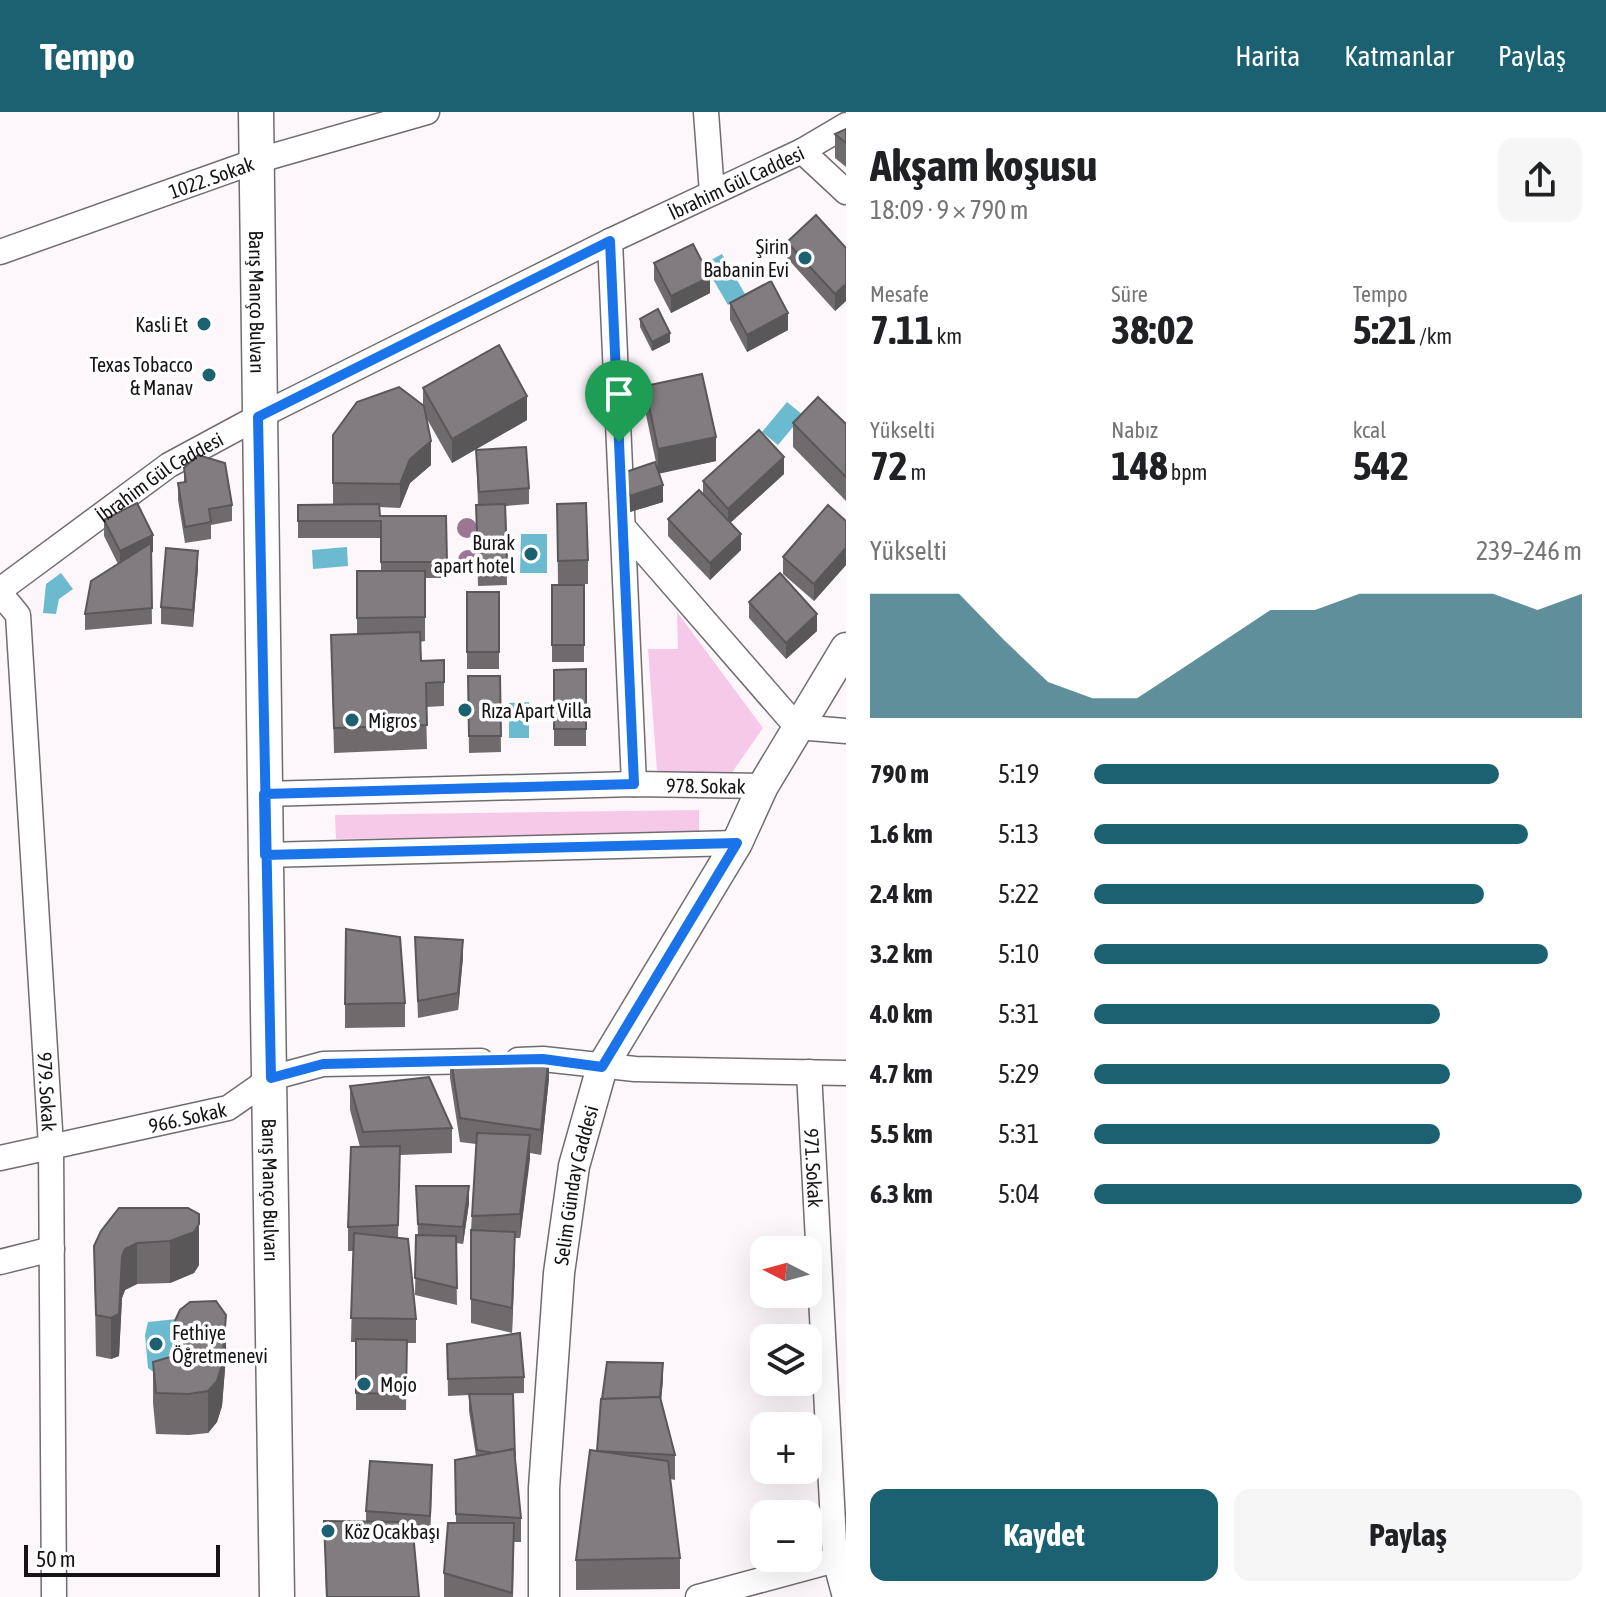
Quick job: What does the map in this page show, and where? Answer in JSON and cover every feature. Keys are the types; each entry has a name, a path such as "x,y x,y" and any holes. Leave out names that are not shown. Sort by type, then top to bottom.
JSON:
{"main road":[{"name":"Barış Manço Bulvarı","path":"256,112 277,1597"}],"street":[{"name":"1022. Sokak","path":"0,252 256,161 427,112"},
{"path":"706,112 712,193"},
{"name":"İbrahim Gül Caddesi","path":"0,591 169,465 258,417 610,241 802,151 846,125"},
{"path":"802,151 846,192"},
{"path":"610,241 634,784"},
{"path":"623,527 797,727 846,731"},
{"name":"979. Sokak","path":"0,591 18,615 51,1146 54,1597"},
{"name":"Selim Günday Caddesi","path":"544,1597 544,1488 559,1273 574,1166 602,1067 737,843 763,786 846,648"},
{"name":"978. Sokak","path":"264,794 634,784 763,786"},
{"path":"265,855 737,843"},
{"name":"966. Sokak","path":"0,1158 228,1108 271,1078 323,1064 543,1059 602,1067 846,1073"},
{"name":"971. Sokak","path":"809,1072 845,1597"},
{"path":"0,1262 52,1249"},
{"path":"698,1597 841,1558"}],"shaded area":[{"path":"677,612 763,728 731,774 657,771 648,649 678,649"},
{"path":"699,810 699,835 336,839 335,815"}],"water":[{"path":"722,254 745,294 728,305 704,264"},
{"path":"787,402 803,415 778,445 762,432"},
{"path":"521,534 547,534 547,573 520,573"},
{"path":"347,547 348,566 313,569 312,550"},
{"path":"61,573 73,589 59,599 56,614 43,613 46,584"},
{"path":"529,702 529,738 509,738 509,703"},
{"path":"196,1317 167,1358 167,1365 156,1374 148,1368 145,1335 148,1322"}],"building":[{"path":"846,129 846,143 835,134"},
{"path":"816,215 846,248 846,284 835,294 787,242"},
{"path":"693,244 710,277 671,296 654,263"},
{"path":"771,281 788,313 747,335 730,303"},
{"path":"658,309 670,333 652,342 640,319"},
{"path":"499,345 527,396 452,439 423,388"},
{"path":"702,374 716,437 658,449 645,386"},
{"path":"399,387 424,406 431,441 410,459 400,484 333,483 333,435 357,402"},
{"path":"818,397 846,424 846,477 793,423"},
{"path":"759,430 784,457 728,509 703,481"},
{"path":"526,447 529,488 479,492 476,450"},
{"path":"198,455 225,463 232,505 209,509 211,522 185,527 178,483 186,482 184,468"},
{"path":"655,462 663,485 630,496 623,473"},
{"path":"699,490 741,534 710,563 668,519"},
{"path":"137,503 153,535 120,551 104,520"},
{"path":"586,503 588,560 558,561 557,504"},
{"path":"379,504 380,516 446,516 447,562 381,562 381,521 298,521 298,505"},
{"path":"505,504 507,560 478,561 476,505"},
{"path":"828,505 846,521 846,548 814,584 783,557"},
{"path":"151,543 152,608 85,614 91,581"},
{"path":"166,548 198,551 193,610 161,607"},
{"path":"357,571 425,571 425,617 357,618"},
{"path":"780,573 817,614 786,643 749,602"},
{"path":"552,585 584,585 584,645 552,645"},
{"path":"467,592 499,592 499,652 467,652"},
{"path":"420,632 421,661 444,660 444,682 426,683 427,725 334,728 331,635"},
{"path":"586,669 586,729 554,729 554,670"},
{"path":"468,676 500,676 501,736 469,736"},
{"path":"346,929 400,937 405,1003 345,1004"},
{"path":"415,937 463,940 458,993 418,1001"},
{"path":"549,1053 541,1130 460,1118 450,1054"},
{"path":"429,1077 452,1128 363,1132 350,1086"},
{"path":"477,1133 530,1135 520,1214 472,1216"},
{"path":"400,1146 398,1225 348,1227 351,1147"},
{"path":"416,1186 469,1186 463,1227 418,1224"},
{"path":"119,1208 188,1208 199,1214 199,1224 194,1232 170,1241 137,1243 125,1249 119,1314 111,1318 96,1315 94,1246"},
{"path":"471,1230 515,1232 512,1308 471,1299"},
{"path":"354,1233 408,1239 416,1319 351,1318"},
{"path":"416,1235 456,1236 457,1288 415,1278"},
{"path":"216,1301 226,1315 222,1364 217,1381 208,1391 156,1393 153,1362 170,1357 179,1336 173,1325 180,1310 190,1302"},
{"path":"520,1333 524,1377 448,1379 447,1344"},
{"path":"356,1339 407,1340 406,1394 356,1393"},
{"path":"607,1362 663,1363 660,1397 602,1399"},
{"path":"469,1394 513,1394 515,1457 514,1449 493,1453 477,1450"},
{"path":"660,1397 675,1455 597,1451 601,1399"},
{"path":"514,1449 521,1518 456,1514 455,1460"},
{"path":"590,1450 668,1461 680,1558 576,1560"},
{"path":"370,1461 432,1465 430,1516 366,1511"},
{"path":"324,1521 412,1522 419,1597 327,1597"},
{"path":"448,1523 514,1523 512,1593 444,1573"}],"place":[{"name":"Şirin Babanin Evi","path":"805,258"},
{"name":"Kasli Et","path":"204,324"},
{"name":"Texas Tobacco & Manav","path":"209,375"},
{"name":"Burak apart hotel","path":"531,554"},
{"name":"Rıza Apart Villa","path":"465,710"},
{"name":"Migros","path":"352,720"},
{"name":"Fethiye Öğretmenevi","path":"156,1344"},
{"name":"Mojo","path":"364,1384"},
{"name":"Köz Ocakbaşı","path":"328,1531"}],"route":[{"path":"619,442 610,241 258,417 258,486 265,855 271,1078 323,1064 543,1059 602,1067 737,843 265,855 264,794 634,784 619,442"}]}
